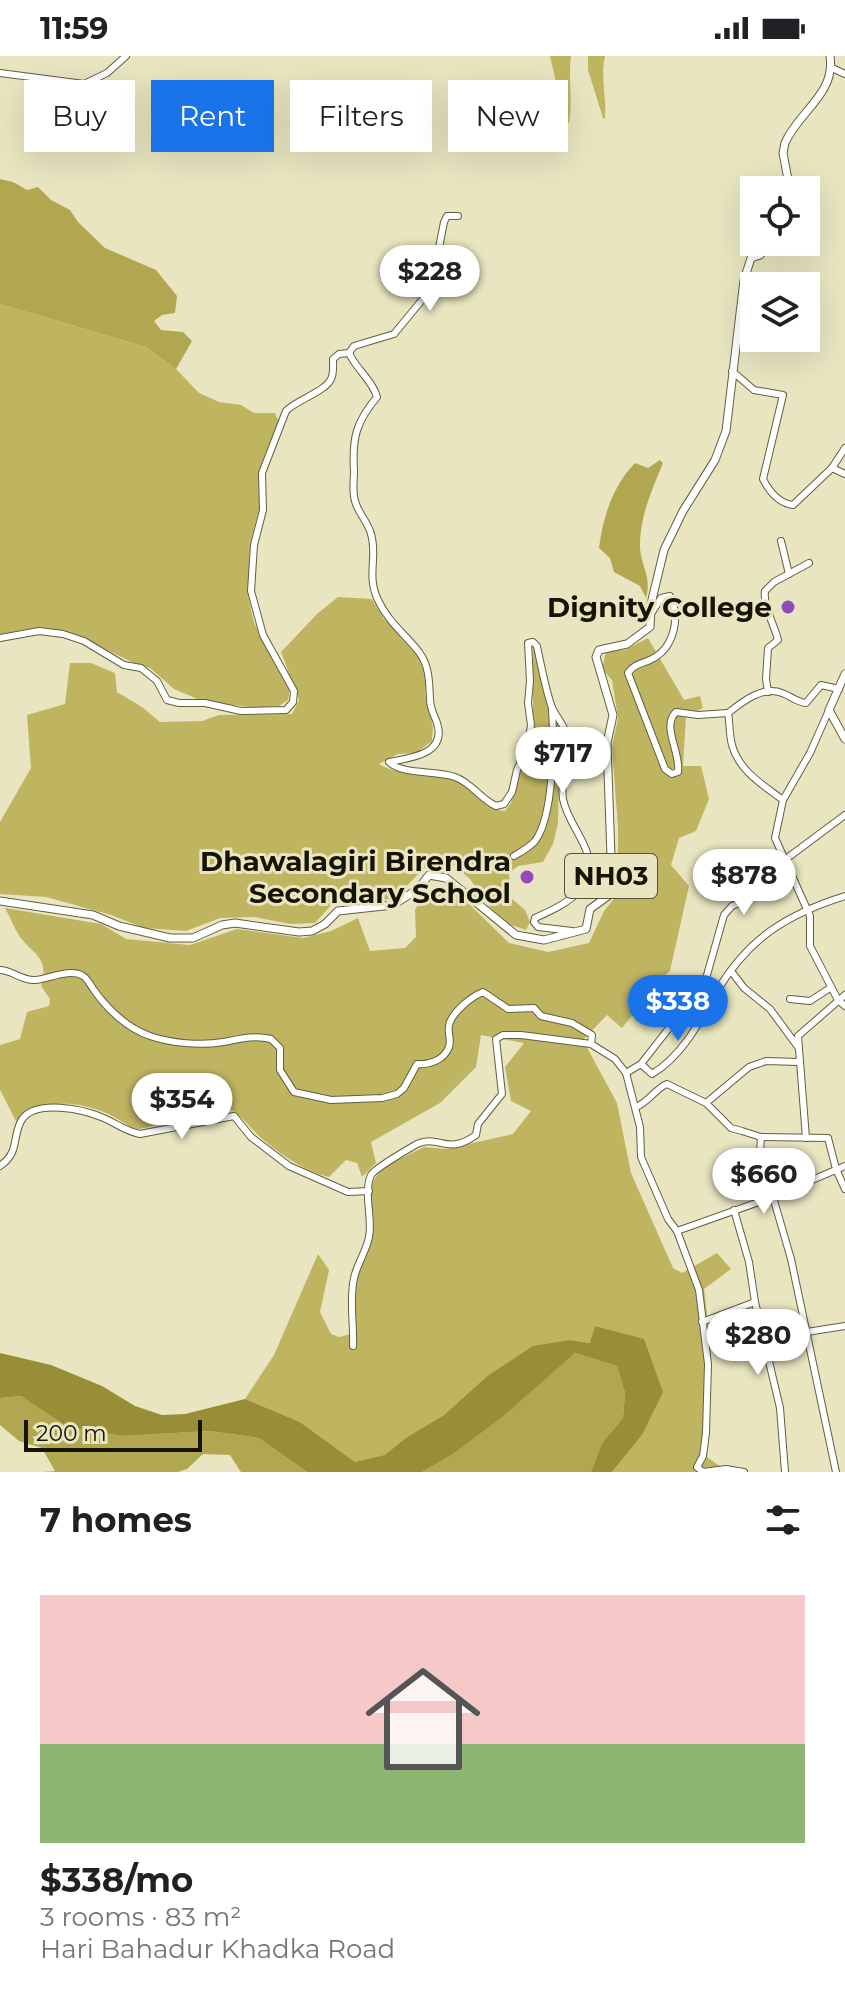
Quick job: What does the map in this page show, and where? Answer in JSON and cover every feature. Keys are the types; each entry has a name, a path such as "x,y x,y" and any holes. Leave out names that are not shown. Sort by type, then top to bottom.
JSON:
{"main road":[{"path":"787,176 783,153 785,143 825,86 832,68 830,56"},
{"name":"NH03","path":"0,901 93,915 119,926 170,938 193,938 222,925 235,923 299,932 312,931 325,924 338,911 393,905 418,889 429,875 446,878 516,935 556,939 586,929 590,909 608,896 612,885 607,743 613,715 596,657 599,650 627,644 650,627 651,604 664,550 683,511 715,460 726,431 744,280 751,258 757,256"},
{"path":"843,682 829,710 845,739"}],"street":[{"path":"0,73 84,84 107,73 126,56"},
{"path":"832,68 845,74"},
{"path":"0,638 39,631 74,638 108,653 124,665 141,668 157,681 167,700 205,703 241,711 286,710 293,702 294,691 263,635 251,591 254,545 263,510 262,473 286,411 293,403 332,379 333,359 339,354 349,353 354,346 394,334 431,289 444,222 447,216 458,216"},
{"path":"349,353 377,397 361,416 353,451 355,503 371,532 373,546 371,582 391,624 420,653 427,666 432,714 437,724 438,738 433,748 424,755 389,762 400,770 432,771 455,777 468,783 485,802 496,806 504,804 512,792 517,770 528,746 531,725 528,643 533,642 537,646 552,707 567,736 563,795 570,819 588,855 588,871 578,894 565,905 535,918 534,922 538,927 575,932"},
{"path":"732,371 754,390 783,395 763,479 777,498 793,505 832,468 845,448"},
{"path":"832,468 845,474"},
{"path":"781,541 789,574"},
{"path":"768,692 768,648 778,640 764,602 765,591 774,582 809,563"},
{"path":"651,614 661,598 670,596 676,625 672,636 658,655 635,666 628,673 665,769 672,774 678,772 679,762 669,719 672,714 728,713 758,694 768,692 781,692 800,703 806,703 821,685 843,682"},
{"path":"514,856 534,843 548,812 554,738 552,707"},
{"path":"829,710 810,753 783,800 775,838 810,916 810,946 830,988 845,1006"},
{"path":"728,713 732,744 738,758 749,774 783,800"},
{"path":"626,1073 641,1064 705,982 713,963 724,915 732,906 764,888 786,859 845,815"},
{"path":"641,1064 652,1074 663,1067 697,1027 731,971 763,934 806,908 845,896"},
{"path":"0,970 31,979 77,974 85,977 124,1022 153,1037 199,1043 221,1043 244,1036 271,1039 280,1048 280,1070 294,1092 331,1100 382,1098 397,1094 404,1088 417,1064 435,1062 443,1055 449,1047 448,1026 451,1020 470,1000 483,992 508,1009 534,1008 541,1016 572,1023 592,1035 591,1044"},
{"path":"731,971 744,988 770,1009 798,1047"},
{"path":"705,982 718,989"},
{"path":"790,999 810,1001 830,988"},
{"path":"806,1138 798,1036 845,995"},
{"path":"353,1346 351,1298 354,1275 370,1235 371,1175 378,1167 418,1144 456,1146 476,1135 478,1124 502,1094 496,1039 503,1035 521,1035 591,1044 615,1059 626,1073 636,1107 641,1157 677,1231 699,1290 708,1364 706,1433 703,1456 697,1467 703,1472 726,1469 744,1472"},
{"path":"706,1103 749,1067 766,1061 799,1062"},
{"path":"636,1107 646,1103 667,1084 706,1103 731,1128 761,1137 828,1138 845,1189"},
{"path":"0,1166 9,1160 21,1120 39,1110 63,1107 102,1117 126,1132 140,1134 234,1116 251,1137 289,1166 348,1192 369,1191"},
{"path":"761,1137 759,1168 773,1197 791,1259 836,1472"},
{"path":"677,1231 773,1197 776,1191 845,1166"},
{"path":"734,1210 749,1262 755,1302 780,1408 785,1472"},
{"path":"702,1322 755,1302"},
{"path":"807,1332 845,1326"}],"shaded area":[{"path":"550,56 571,56 569,123 568,80 555,80"},
{"path":"588,56 605,56 605,119 588,70"},
{"path":"0,179 27,190 38,187 51,200 70,210 105,248 156,270 177,296 175,313 162,315 154,321 161,330 183,332 192,341 176,369 146,347 0,304"},
{"path":"0,304 146,347 176,369 199,393 219,402 241,405 254,413 275,413 279,422 261,464 259,510 250,544 248,595 254,623 290,689 288,700 279,706 256,708 200,700 174,689 150,668 75,635 37,629 0,635"},
{"path":"660,460 663,463 647,504 640,537 648,584 646,598 640,586 614,572 610,558 599,548 606,513 621,481 635,463 648,468"},
{"path":"338,597 372,599 384,619 424,665 425,694 433,727 432,741 416,753 398,754 379,764 388,769 448,778 496,809 505,811 511,803 533,731 533,647 536,651 544,691 560,730 558,823 553,844 543,862 518,866 509,873 511,898 525,910 530,922 526,930 505,923 470,879 452,864 428,864 395,898 334,902 315,923 290,924 254,917 220,918 186,931 144,928 111,915 46,897 0,894 0,822 31,768 27,715 65,704 70,663 91,663 115,673 117,692 160,722 202,721 219,715 292,714 299,700 281,652"},
{"path":"648,638 684,700 700,696 703,708 686,716 683,766 701,766 709,799 696,831 679,838 671,865 689,886 670,971 622,1028 607,1015 583,1040 617,1103 631,1173 673,1268 682,1273 717,1253 731,1269 704,1289 710,1373 707,1457 728,1472 612,1472 642,1435 610,1330 595,1326 591,1343 570,1340 486,1377 444,1415 407,1437 385,1456 355,1462 300,1422 245,1399 274,1355 318,1254 329,1270 320,1312 331,1334 339,1337 351,1334 350,1298 369,1234 366,1199 383,1167 424,1147 446,1149 513,1134 531,1111 511,1101 505,1067 524,1043 481,1035 476,1067 440,1103 371,1142 376,1163 362,1177 357,1163 346,1160 329,1177 300,1166 229,1109 135,1130 90,1107 67,1104 34,1109 16,1121 0,1090 0,1045 20,1039 27,1012 49,1006 50,999 41,986 42,963 20,937 5,908 101,924 126,939 190,945 237,929 303,938 331,931 358,918 370,951 405,948 416,937 415,910 423,895 445,887 468,903 509,943 548,952 589,943 604,911 618,894 618,828 612,747 618,718 612,680 602,669 606,651 625,650"},
{"path":"595,1326 644,1339 663,1392 642,1435 612,1472 591,1472 602,1443 623,1418 625,1393 617,1366 575,1353 502,1417 450,1456 422,1472 307,1472 259,1438 209,1431 124,1436 67,1426 21,1396 0,1398 0,1353 51,1365 102,1386 135,1406 162,1415 185,1414 245,1399 300,1422 355,1462 385,1455 407,1437 444,1415 486,1377 533,1346 570,1340 590,1343"},
{"path":"575,1353 617,1366 625,1393 623,1418 602,1443 591,1472 422,1472 450,1456"},
{"path":"21,1396 43,1409 124,1436 209,1431 259,1438 307,1472 241,1472 230,1455 203,1454 187,1469 178,1472 43,1472 55,1471 42,1448 19,1441 0,1425 0,1398"}],"place":[{"name":"Dignity College","path":"788,607"},
{"name":"Dhawalagiri Birendra Secondary School","path":"527,877"}]}
